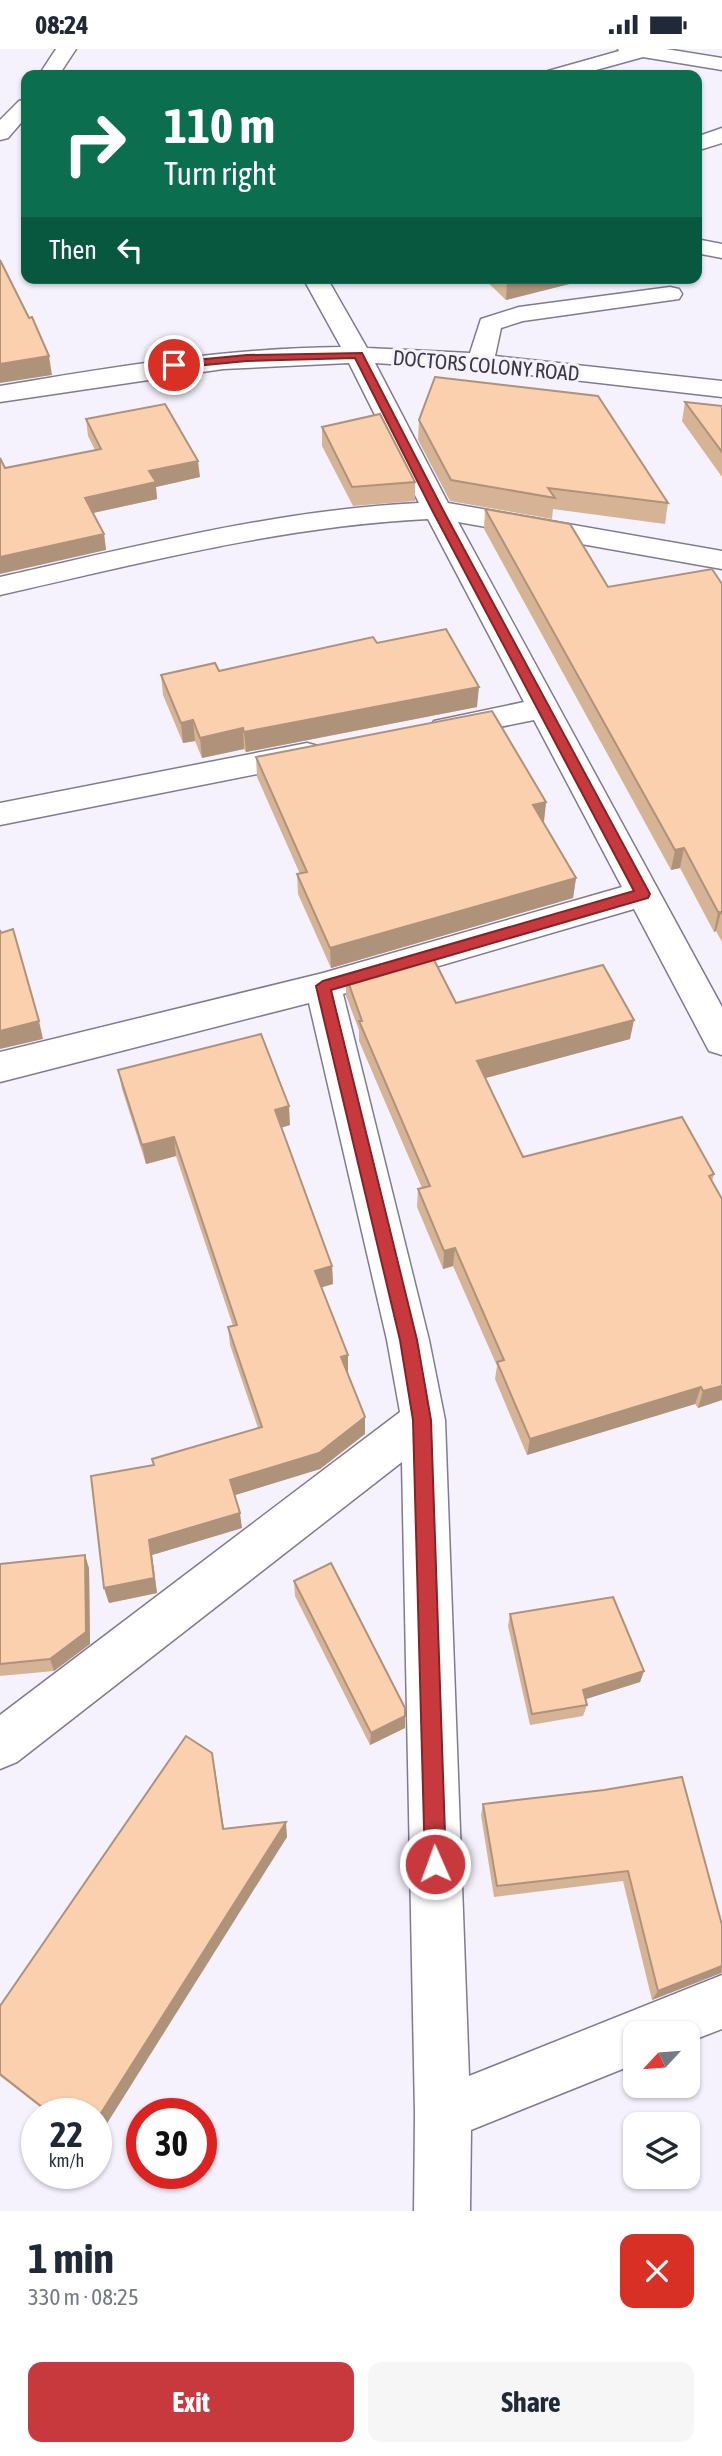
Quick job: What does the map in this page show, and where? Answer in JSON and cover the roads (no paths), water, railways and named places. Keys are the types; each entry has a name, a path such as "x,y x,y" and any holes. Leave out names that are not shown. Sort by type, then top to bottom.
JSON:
{"street":[{"path":"52,70 65,49"},
{"path":"571,70 636,50 722,64"},
{"path":"0,133 21,110"},
{"path":"702,143 722,135"},
{"path":"702,247 722,251"},
{"path":"318,284 722,1041"},
{"path":"481,363 490,324 500,319 519,314 670,294"},
{"name":"DOCTORS COLONY ROAD","path":"0,394 174,365 247,358 358,355 481,363 722,389"},
{"path":"0,586 285,526 360,514 437,510 722,560"},
{"path":"421,732 543,708"},
{"path":"0,814 339,748"},
{"path":"0,1067 323,986 643,894"},
{"path":"323,986 408,1340 422,1420 443,2114 442,2211"},
{"path":"0,1745 422,1420"},
{"path":"674,2021 722,2002"},
{"path":"443,2114 623,2042"}]}
